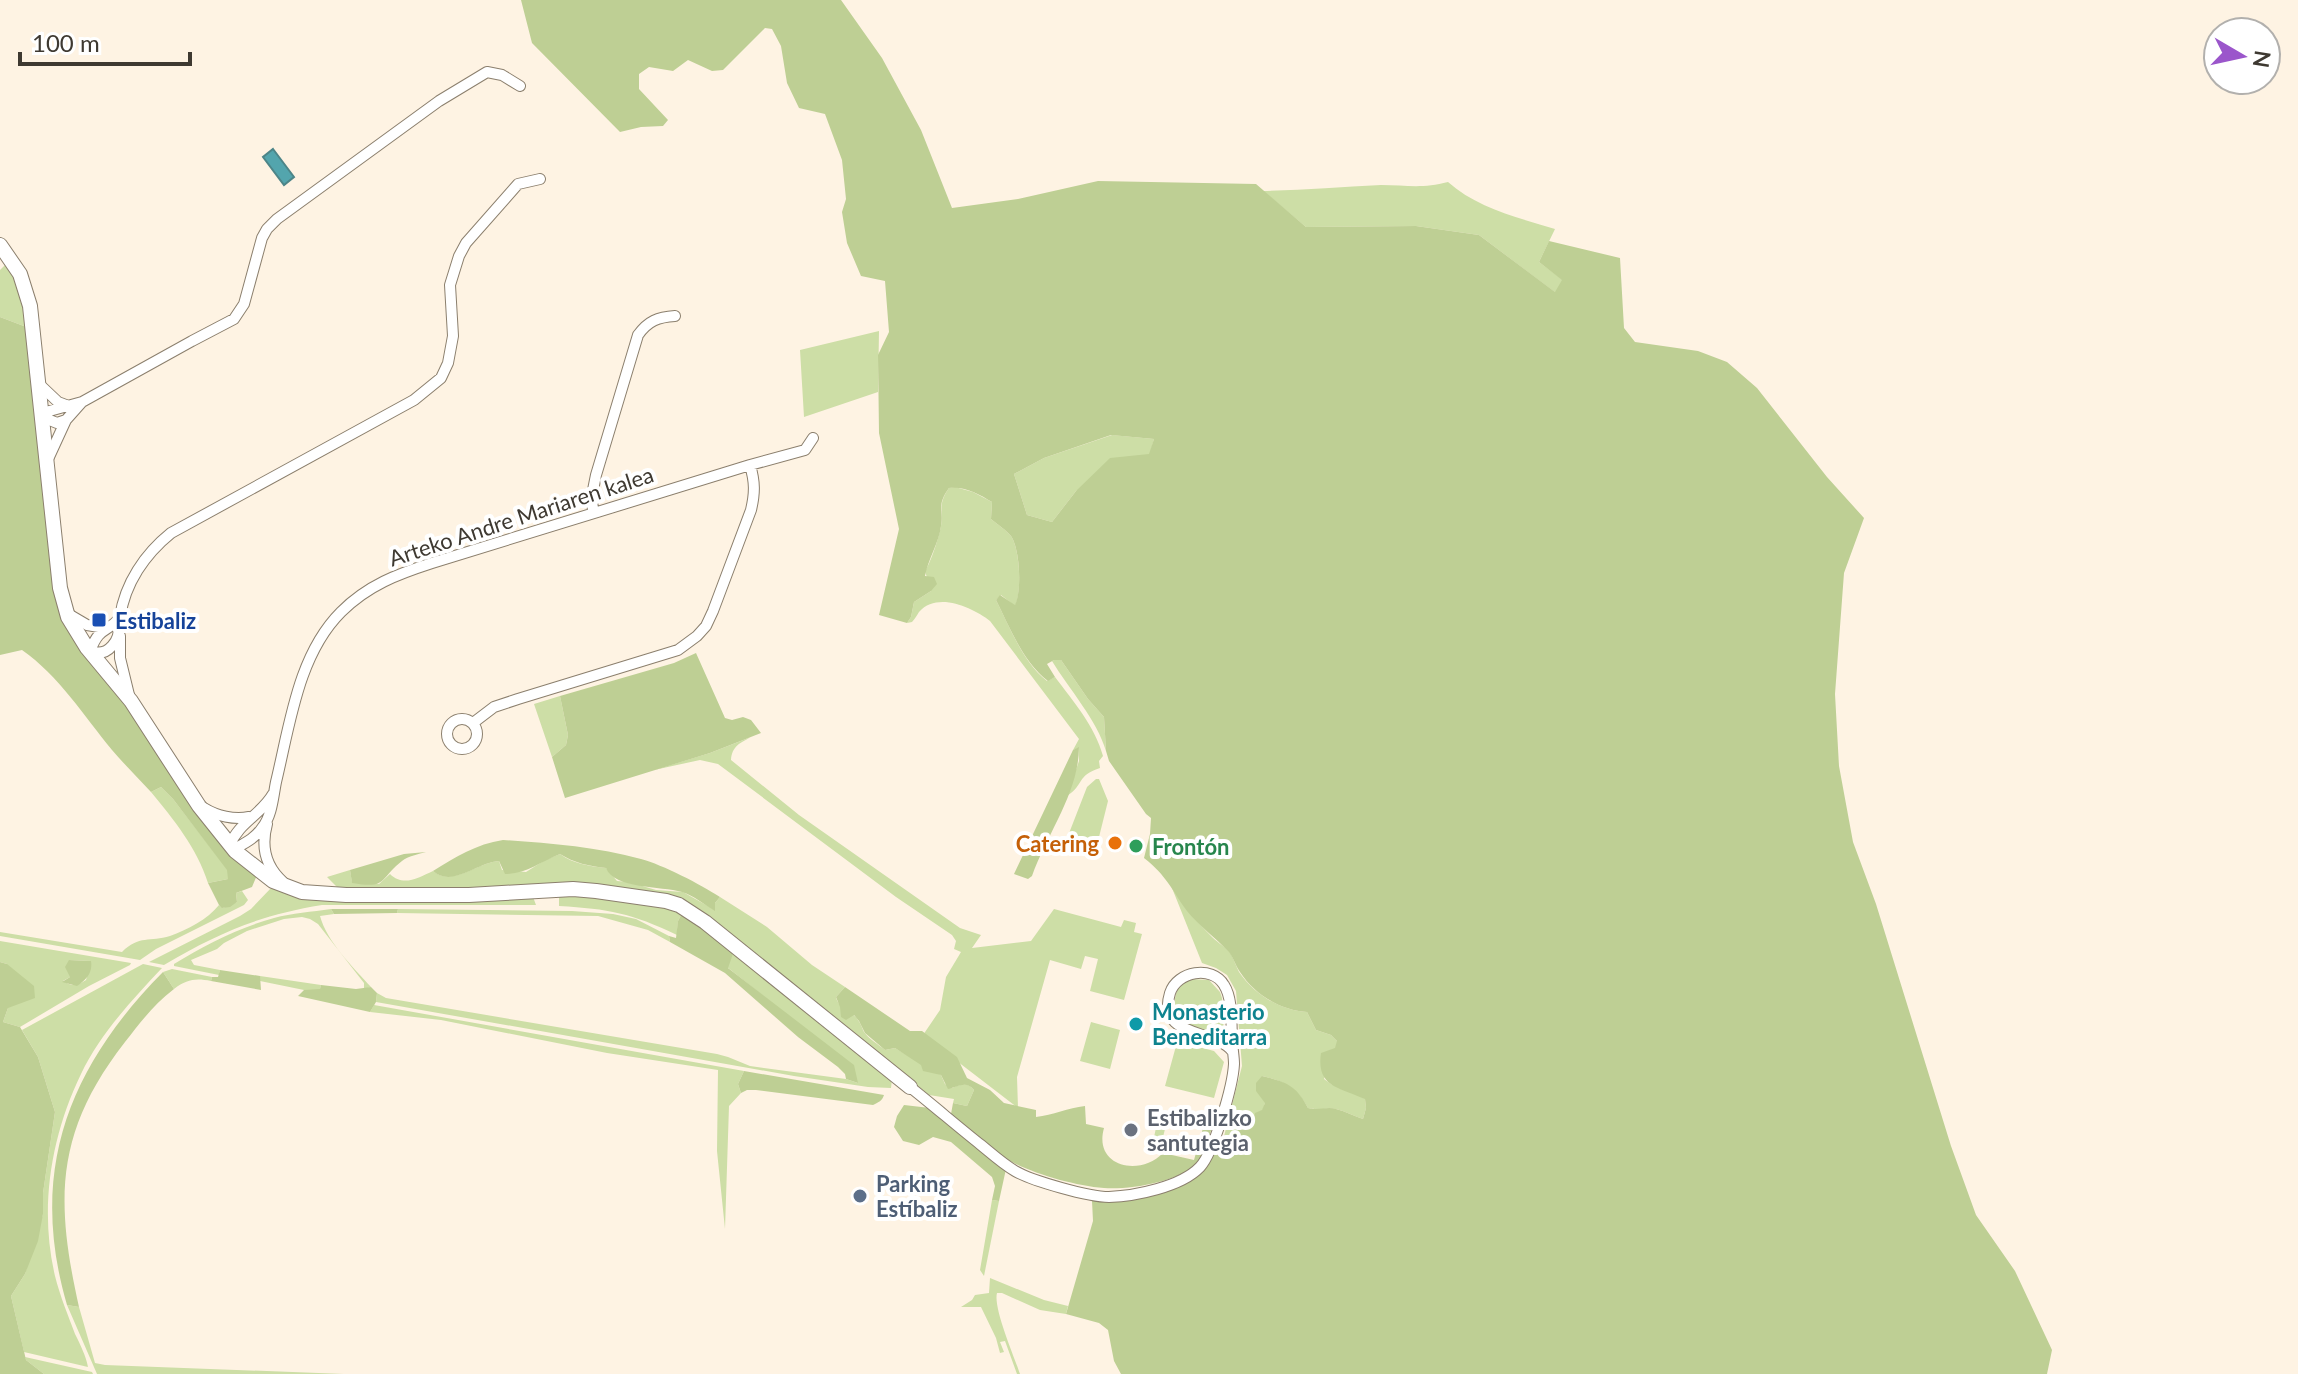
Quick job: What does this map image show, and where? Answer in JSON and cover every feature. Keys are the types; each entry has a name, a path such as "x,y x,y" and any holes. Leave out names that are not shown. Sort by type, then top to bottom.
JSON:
{"street":[{"path":"42,413 82,402 234,319 244,304 257,251 267,229 439,101 487,72 502,75 520,86"},
{"path":"131,701 120,658 120,618 136,573 159,543 171,533 414,400 441,378 452,351 450,285 459,256 474,233 518,184 540,179"},
{"path":"0,245 13,261 30,306 60,588 66,611 90,651 131,701 198,804 230,845 273,881 320,894 469,895 573,889 679,905 705,922 1016,1173 1058,1187 1107,1197 1149,1192 1182,1180 1197,1170 1212,1147 1234,1062 1229,1001 1221,981 1208,974 1184,976 1169,994 1170,1014 1179,1026 1221,1042 1233,1052"},
{"path":"593,513 592,495 596,475 634,344 649,323 659,317 675,316"},
{"path":"39,384 58,402 68,405"},
{"path":"47,463 66,420 82,402"},
{"path":"42,413 57,423 66,420"},
{"name":"Arteko Andre Mariaren kalea","path":"291,888 275,875 264,852 263,839 308,663 326,630 354,600 389,577 805,450 813,438"},
{"path":"473,723 494,707 678,650 697,636 713,611 751,510 755,482 750,465"},
{"path":"66,611 87,625 105,628"},
{"path":"90,651 98,633 120,618"},
{"path":"90,651 107,651 120,635"},
{"path":"230,845 234,835 266,807 273,794"},
{"path":"198,804 213,814 240,819 251,817"},
{"path":"230,845 238,847 255,837 268,819"}],"green space":[{"path":"521,0 841,0 882,58 921,130 952,208 1018,199 1098,181 1256,184 1306,227 1416,226 1479,235 1555,292 1562,280 1539,262 1549,241 1620,258 1624,328 1635,342 1698,351 1727,362 1757,388 1827,477 1864,518 1844,573 1835,694 1839,766 1853,842 1876,904 1951,1146 1976,1215 2015,1271 2052,1350 2047,1374 1121,1374 1114,1361 1108,1330 1099,1323 1066,1314 1093,1221 1092,1201 1129,1200 1151,1195 1200,1168 1214,1154 1217,1155 1236,1128 1252,1125 1255,1113 1262,1110 1265,1103 1256,1091 1256,1083 1262,1076 1290,1086 1308,1108 1333,1108 1363,1119 1365,1099 1331,1084 1322,1073 1321,1053 1335,1048 1337,1041 1331,1035 1316,1030 1307,1012 1278,1005 1253,988 1230,953 1187,911 1163,877 1144,858 1151,818 1109,761 1104,717 1061,660 1047,664 1055,677 1048,681 1039,673 1018,644 996,600 1000,595 1015,605 1019,570 1011,536 991,519 992,502 966,489 949,488 941,507 940,532 925,576 934,577 937,584 914,602 907,623 879,615 899,529 879,433 878,355 889,332 885,281 861,276 847,243 842,212 846,199 842,160 825,114 799,108 787,83 781,46 772,29 765,28 723,70 712,71 688,60 673,71 649,67 639,74 639,89 668,120 663,126 620,132 532,43","holes":["1111,435 1154,439 1149,454 1110,458 1076,491 1052,522 1027,515 1014,474 1044,458"]},
{"path":"1448,182 1485,205 1555,229 1539,262 1563,280 1556,293 1479,235 1416,226 1306,227 1263,191 1422,186"},
{"path":"6,264 15,277 29,328 0,317 0,270"},
{"path":"0,317 29,328 58,605 124,699 257,875 252,887 236,893 237,902 230,907 222,908 219,905 208,883 228,879 227,870 173,799 161,787 151,792 35,660 22,650 0,655"},
{"path":"879,331 878,392 804,417 800,350"},
{"path":"1112,435 1154,439 1150,454 1076,491 1052,522 1027,515 1014,474 1044,458"},
{"path":"955,487 992,502 991,519 1011,536 1019,571 1017,600 1015,606 1001,595 996,600 1031,664 1047,681 1055,677 1083,714 1103,756 1099,761 1100,768 1087,774 1067,796 1079,761 1079,748 1073,750 1079,739 990,621 965,607 945,602 927,606 912,622 907,623 914,602 931,591 925,571 940,531 943,499 949,488"},
{"path":"696,653 725,718 751,720 761,733 710,753 565,798 552,757 566,745 568,735 560,696 674,663"},
{"path":"1054,660 1061,660 1104,717 1106,751 1096,728"},
{"path":"560,696 568,735 566,745 552,757 534,704"},
{"path":"751,737 735,748 731,760 799,815 960,928 981,935 972,948 1031,941 1054,909 1121,927 1124,920 1136,923 1134,932 1142,934 1124,1000 1090,991 1098,959 1085,956 1081,969 1050,960 1017,1077 1018,1108 923,1035 940,1010 946,977 961,952 954,949 956,941 952,935 718,764 700,760 654,770"},
{"path":"1079,747 1078,764 1068,797 1032,876 1028,879 1014,874 1073,750"},
{"path":"1099,779 1108,801 1096,849 1066,841 1087,787"},
{"path":"161,787 228,870 228,879 208,883 191,846 151,792"},
{"path":"503,840 555,844 641,859 681,875 720,897 715,903 715,911 686,893 618,880 606,868 582,864 560,854 513,873 505,874 499,861 456,876 440,876 433,871 475,848"},
{"path":"426,852 404,859 377,884 352,883 350,870 404,854"},
{"path":"560,854 576,862 606,868 617,881 656,890 683,892 715,910 715,903 720,897 767,927 812,965 845,987 836,997 838,1001 855,1016 866,1035 885,1050 895,1048 941,1075 945,1084 952,1088 964,1084 972,1087 974,1090 967,1106 953,1103 954,1099 929,1095 704,913 678,898 579,883 481,889 338,888 327,877 350,870 352,882 379,884 390,874 405,881 433,871 448,876 499,861 502,870 526,872"},
{"path":"272,887 533,897 536,905 322,905 279,914 240,927 164,965 149,962 240,916"},
{"path":"1172,888 1201,926 1229,952 1239,972 1253,988 1278,1005 1307,1012 1316,1030 1331,1035 1338,1042 1324,1079 1365,1098 1363,1119 1336,1109 1308,1108 1289,1086 1262,1076 1265,1103 1259,1117 1242,1133 1222,1144 1242,1066 1236,991 1227,975 1202,963"},
{"path":"242,891 248,900 244,905 140,960 0,936 0,932 122,952 139,941 170,936 190,927 219,905 223,908 237,902 236,893"},
{"path":"559,895 622,899 668,908 682,913 677,935 620,913 559,906"},
{"path":"331,909 334,914 320,916 338,950 318,924 302,917 284,919 247,931 191,960 194,965 220,970 219,975 174,966 198,950 281,916"},
{"path":"331,909 398,909 397,913 334,914"},
{"path":"398,909 613,914 636,919 669,936 670,942 648,930 598,916 397,913"},
{"path":"682,913 734,951 728,968 854,1065 858,1083 846,1079 838,1067 798,1037 725,973 670,942 669,936 676,938"},
{"path":"0,941 131,963 20,1027 3,1022 8,1008 7,964 0,962","holes":["69,960 91,961 86,980 74,985 63,981 70,977"]},
{"path":"734,951 892,1079 891,1088 794,1076 376,1002 377,993 386,998 717,1054 750,1066 858,1083 767,999 727,967"},
{"path":"344,957 371,987 364,989 364,983"},
{"path":"69,960 91,961 88,976 77,986 62,982 70,977 65,967"},
{"path":"0,962 7,964 34,986 35,998 8,1008 3,1022 20,1027 38,1057 55,1112 38,1241 25,1274 11,1296 26,1360 44,1374 0,1374"},
{"path":"143,964 162,968 117,1018 89,1059 62,1122 51,1173 48,1199 50,1250 64,1305 88,1367 24,1352 11,1296 25,1274 43,1214 43,1193 55,1112 38,1057 22,1030"},
{"path":"172,969 212,977 211,981 192,980 174,989 163,972"},
{"path":"220,970 260,976 261,990 211,981 212,977 218,977"},
{"path":"163,972 174,989 142,1021 102,1075 73,1137 67,1168 66,1233 79,1307 67,1305 56,1256 52,1210 55,1167 65,1125 81,1084 102,1046 130,1008"},
{"path":"260,976 321,985 320,990 304,990 260,981"},
{"path":"1190,979 1209,980 1220,992 1224,1035 1191,1025 1178,1016 1176,992"},
{"path":"321,985 356,989 371,987 377,993 376,1002 370,1012 298,996 304,990 320,989"},
{"path":"845,987 910,1031 922,1031 957,1057 967,1078 990,1090 1004,1103 1036,1110 1036,1117 1085,1106 1086,1124 1104,1128 1102,1141 1105,1152 1121,1164 1143,1165 1163,1153 1194,1160 1205,1121 1213,1123 1205,1149 1189,1170 1166,1180 1127,1188 1082,1185 1046,1176 1014,1163 951,1114 953,1103 967,1106 974,1090 971,1087 962,1085 948,1089 941,1075 923,1071 921,1065 895,1048 885,1050 865,1033 854,1015 846,1020 841,1017 836,997"},
{"path":"374,1005 744,1071 738,1084 741,1093 729,1106 725,1229 717,1151 718,1070 607,1053 441,1020 370,1012"},
{"path":"1091,1022 1120,1030 1110,1069 1080,1061"},
{"path":"1180,1042 1214,1051 1224,1062 1214,1098 1165,1086 1176,1046"},
{"path":"744,1071 884,1095 873,1105 756,1090 741,1093 738,1084"},
{"path":"904,1105 930,1108 1006,1169 999,1201 992,1200 995,1186 992,1177 951,1142 933,1137 919,1145 903,1141 894,1127"},
{"path":"1159,1114 1168,1117 1162,1141 1169,1143 1166,1154 1151,1151"},
{"path":"992,1200 999,1201 984,1276 980,1270"},
{"path":"990,1278 1044,1300 1068,1306 1066,1314 1040,1310 997,1293 1001,1320 1020,1374 1017,1374 1005,1341 1000,1342 1004,1352 1000,1353 981,1307 961,1307 975,1295 989,1293"},
{"path":"67,1305 79,1307 95,1363 344,1374 97,1374"},
{"path":"25,1357 92,1372 93,1374 44,1374"}],"water":[{"path":"273,149 294,177 284,185 263,157"}],"place":[{"name":"Estibaliz","path":"99,620"},
{"name":"Catering","path":"1115,843"},
{"name":"Frontón","path":"1136,846"},
{"name":"Monasterio Beneditarra","path":"1136,1024"},
{"name":"Estibalizko santutegia","path":"1131,1130"},
{"name":"Parking Estíbaliz","path":"860,1196"}]}
